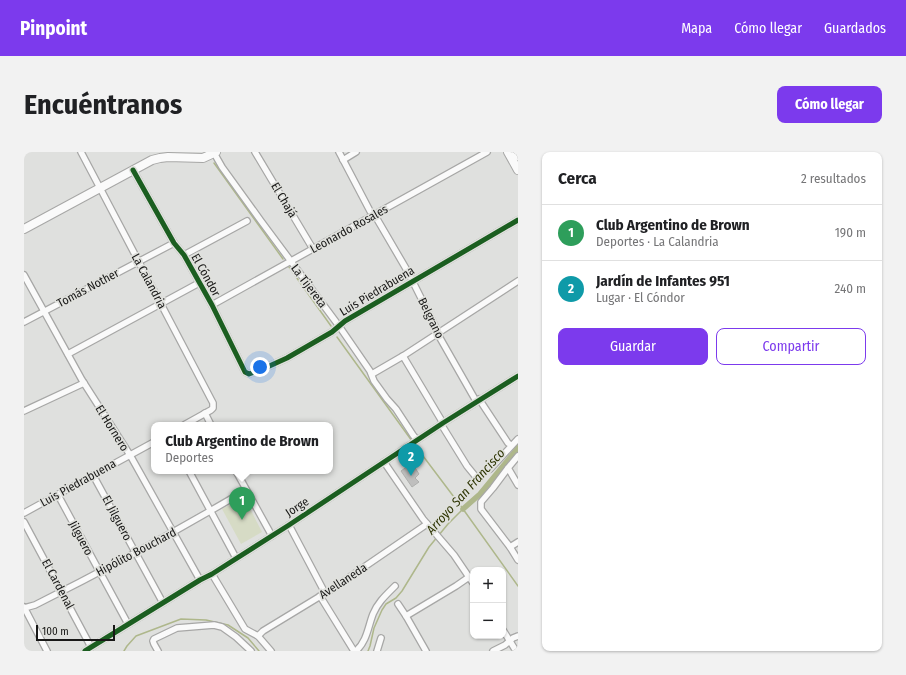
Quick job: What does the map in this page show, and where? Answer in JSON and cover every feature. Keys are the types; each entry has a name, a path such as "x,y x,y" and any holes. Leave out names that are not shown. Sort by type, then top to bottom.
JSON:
{"street":[{"name":"La Calandria","path":"81,152 213,403 213,408 205,414"},
{"name":"El Chajá","path":"255,152 313,249"},
{"name":"Belgrano","path":"339,152 370,211 377,219 412,281 440,338 478,400 508,443 511,445"},
{"path":"343,160 356,152"},
{"name":"Leonardo Rosales","path":"212,305 487,152"},
{"path":"508,152 517,168"},
{"path":"516,152 518,156"},
{"path":"24,229 152,160 160,158 203,158 215,153"},
{"name":"La Tijereta","path":"215,153 226,173 339,326 372,374 374,380 413,435 415,442"},
{"name":"El Cóndor","path":"133,170 174,243 184,255 212,305 245,372"},
{"name":"Luis Piedrabuena","path":"245,372 246,374 252,374 293,354 332,332 345,321 412,281 518,220"},
{"path":"184,255 247,221"},
{"name":"Tomás Nother","path":"24,322 174,243"},
{"name":"El Hornero","path":"24,275 84,382 130,455 200,580"},
{"path":"372,374 403,356 518,281"},
{"path":"68,354 199,283"},
{"path":"403,356 467,466 476,477"},
{"name":"Jorge","path":"85,651 272,536 442,423 518,376"},
{"path":"24,412 84,382"},
{"path":"190,422 205,414 209,422"},
{"path":"490,469 518,438"},
{"name":"Luis Piedrabuena","path":"25,511 58,495 151,444"},
{"path":"518,456 481,502 481,509 518,560"},
{"path":"384,462 427,524 445,544 469,577 406,616"},
{"path":"508,468 518,485"},
{"path":"191,474 236,558"},
{"path":"238,474 272,536"},
{"name":"El Jilguero","path":"94,475 163,603"},
{"name":"Hipólito Bouchard","path":"24,607 35,605 62,592 211,511 246,490"},
{"name":"Jilguero","path":"58,495 128,624"},
{"name":"El Cardenal","path":"24,522 91,647"},
{"name":"Avellaneda","path":"258,636 263,631 322,594 427,524"},
{"path":"289,525 322,594 355,651 365,640 373,614 380,601 394,586"},
{"path":"510,547 518,542"},
{"path":"212,574 245,629 258,636 271,651"},
{"path":"398,604 426,651"},
{"path":"24,607 47,651"},
{"path":"158,651 154,644 154,639 181,627 214,624 236,637 251,651"},
{"path":"506,635 516,651"},
{"path":"493,651 518,636"},
{"path":"377,651 381,638"}],"green space":[{"path":"244,497 262,532 241,544 222,509"}],"building":[{"path":"412,463 419,474 415,478 419,482 412,487 401,471"}],"waterway":[{"path":"214,163 283,259"},
{"path":"289,267 331,326"},
{"path":"337,337 412,441"},
{"path":"414,444 518,586"},
{"name":"Arroyo San Francisco","path":"463,509 480,494 518,448"},
{"name":"Arroyo San Francisco","path":"368,651 374,628 386,604 396,598 402,591 429,547 463,509"},
{"name":"Arroyo San Francisco","path":"124,651 136,636 181,619 206,620 228,625 248,638 259,651"}],"cycle path":[{"path":"133,170 174,243 184,255 212,305 245,372 249,374 287,358 332,332 345,321 518,220"},
{"path":"85,651 212,574 443,423 518,376"}],"place":[{"name":"Jardín de Infantes 951","path":"411,476"},
{"name":"Club Argentino de Brown","path":"242,520"}]}
